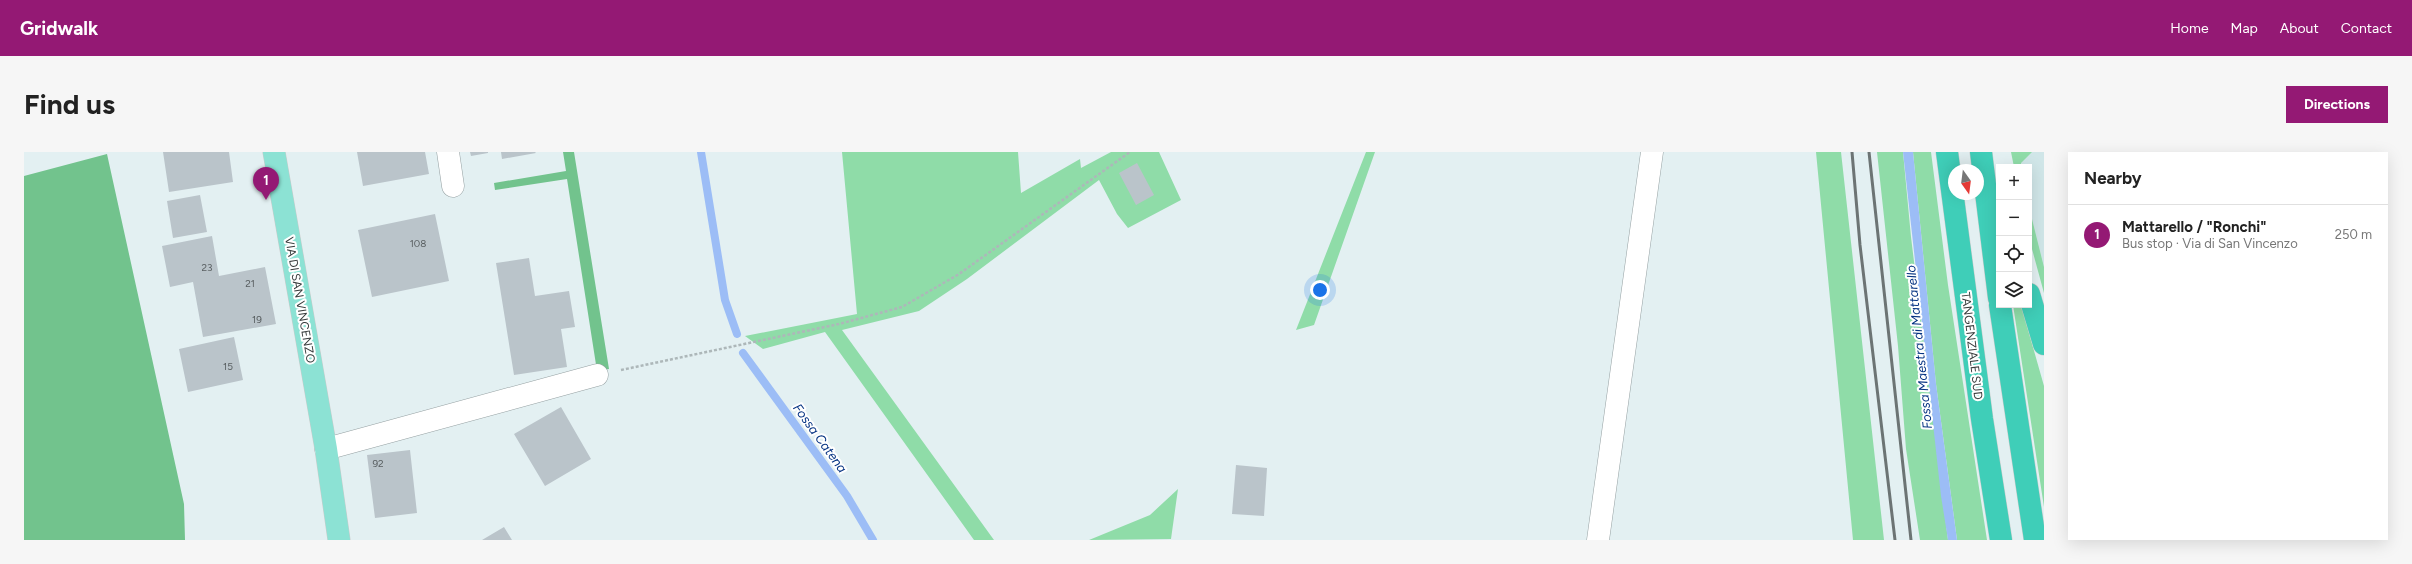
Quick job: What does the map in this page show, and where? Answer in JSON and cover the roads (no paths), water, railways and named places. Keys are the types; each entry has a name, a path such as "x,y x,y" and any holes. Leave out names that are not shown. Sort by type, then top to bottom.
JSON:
{"highway":[{"name":"TANGENZIALE SUD","path":"1947,152 1982,419 2001,540"},
{"path":"1981,152 1996,274"},
{"path":"1992,152 1996,170"},
{"path":"2032,304 2044,344"},
{"path":"2000,308 2035,540"}],"main road":[{"name":"VIA DI SAN VINCENZO","path":"274,152 326,449 339,540"}],"street":[{"path":"448,152 453,186"},
{"path":"1598,540 1652,152"},
{"path":"326,449 597,375"}],"water":[{"path":"1903,152 1913,152 1936,384 1957,540 1948,540 1941,496"}],"waterway":[{"name":"Fossa Catena","path":"701,152 725,300 737,334"},
{"name":"Fossa Catena","path":"743,353 847,496 873,540"}],"railway":[{"path":"1852,152 1860,245 1895,540"},
{"path":"1869,152 1911,540"}],"place":[{"name":"Mattarello / \"Ronchi\"","path":"266,200"}],"water label":[{"name":"Fossa Maestra di Mattarello","path":"1919,347"}]}
